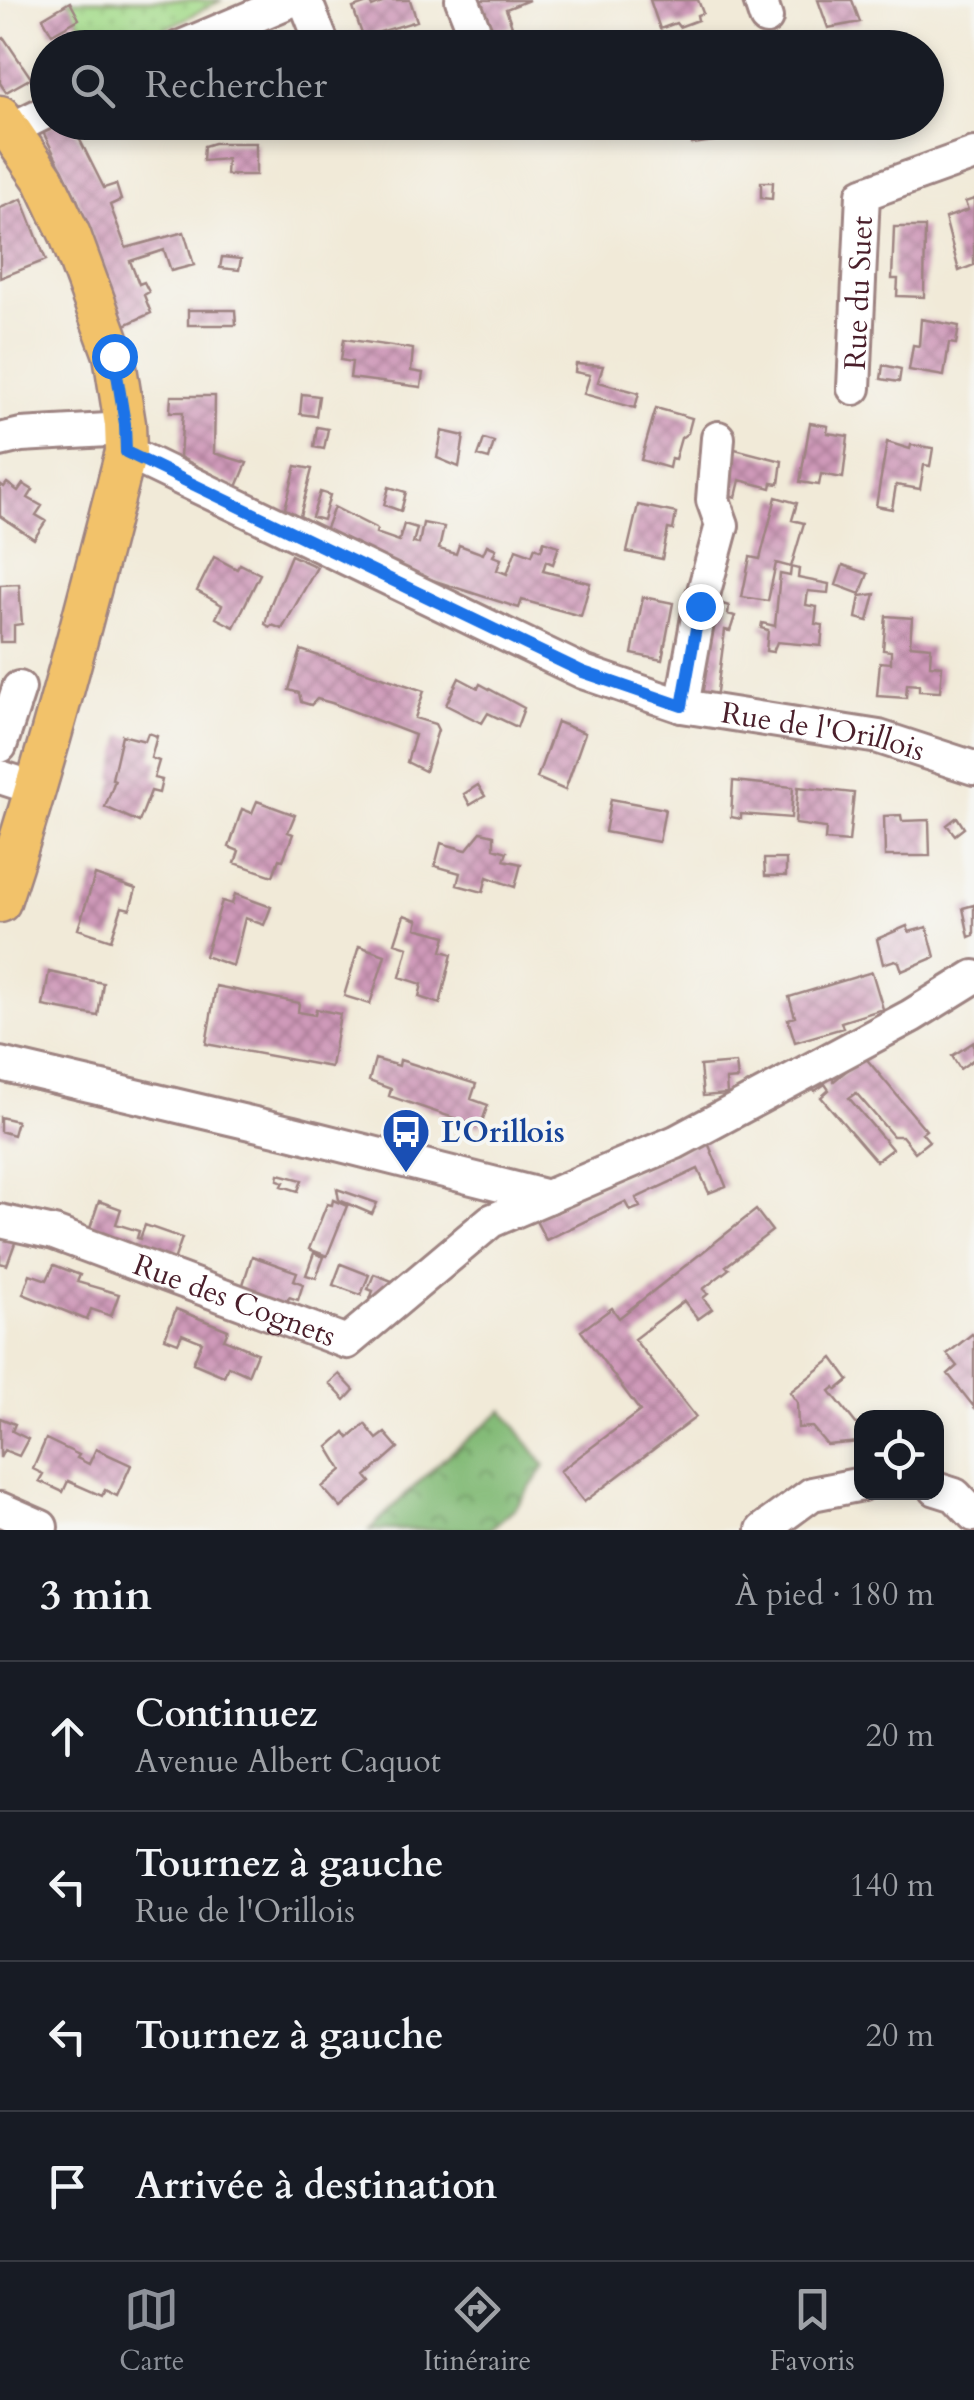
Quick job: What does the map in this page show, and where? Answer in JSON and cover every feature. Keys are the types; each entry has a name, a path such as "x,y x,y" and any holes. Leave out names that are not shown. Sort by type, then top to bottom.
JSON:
{"main road":[{"path":"0,902 19,783 126,440 114,356 70,235 44,180 5,123"}],"street":[{"path":"221,30 292,0"},
{"path":"305,0 317,30"},
{"path":"462,0 474,30"},
{"path":"5,123 30,117"},
{"name":"Rue du Suet","path":"854,388 863,194 974,154"},
{"path":"0,440 21,435 126,440"},
{"path":"682,706 700,606 722,524 713,500 718,438"},
{"name":"Rue de l'Orillois","path":"126,440 583,672 682,706 879,737 974,768"},
{"path":"0,746 19,688"},
{"name":"Rue des Cognets","path":"0,1221 54,1233 347,1342 491,1221 676,1142 911,1016 974,977"},
{"path":"0,1064 548,1197"},
{"path":"763,1530 812,1494 854,1486"},
{"path":"944,1492 955,1495 974,1515"},
{"path":"0,1509 41,1526"}],"green space":[{"path":"68,0 222,0 163,30 84,30"},
{"path":"503,1410 545,1466 517,1506 489,1530 369,1530 441,1461"}],"building":[{"path":"381,0 410,0 417,21 387,30 361,30 353,8 370,2 372,7"},
{"path":"476,0 529,0 506,9 512,26 487,30"},
{"path":"650,0 698,0 703,13 697,15 698,20 660,29"},
{"path":"818,0 852,0 860,22 828,28"},
{"path":"70,2 79,19 59,30 50,30 43,18"},
{"path":"4,38 30,77 6,92 0,83 0,40"},
{"path":"47,140 80,140 104,188 116,184 121,200 110,205 126,248 184,232 194,265 171,271 164,250 130,261 139,284 144,282 149,292 144,295 151,313 125,325 77,199"},
{"path":"256,143 256,175 226,175 227,159 203,161 204,146"},
{"path":"761,182 773,182 772,199 761,198"},
{"path":"22,199 46,260 0,278 0,208"},
{"path":"974,199 974,265 959,271 945,218 968,210 965,202"},
{"path":"894,227 925,227 924,297 897,296 898,279 892,279"},
{"path":"222,257 241,259 239,270 220,268"},
{"path":"188,310 235,310 236,325 188,325"},
{"path":"921,319 959,326 956,344 949,343 944,376 909,370 913,345 919,346"},
{"path":"344,339 413,349 411,371 423,373 421,387 350,378 352,362 341,360"},
{"path":"576,364 603,366 598,382 639,393 635,408 584,394 590,375 575,372"},
{"path":"883,365 901,369 899,382 881,379"},
{"path":"302,394 319,396 316,416 300,414"},
{"path":"171,396 215,396 214,453 247,463 237,487 180,457 183,412 170,412"},
{"path":"656,408 692,418 669,468 641,460"},
{"path":"810,423 828,426 827,433 848,436 843,478 821,474 819,485 800,482"},
{"path":"317,427 328,429 324,449 314,447"},
{"path":"442,431 464,436 459,467 437,458"},
{"path":"484,439 494,442 489,459 478,456"},
{"path":"887,442 910,449 911,445 933,448 930,466 924,465 920,489 896,485 892,509 876,506"},
{"path":"731,448 782,461 779,484 772,483 771,488 740,480 736,497 721,493"},
{"path":"296,466 312,469 299,520 284,512"},
{"path":"7,483 18,491 23,484 33,490 28,498 42,506 36,515 46,521 34,539 0,516 0,484 4,487"},
{"path":"389,487 406,492 401,511 384,505"},
{"path":"320,492 330,495 323,520 312,517"},
{"path":"776,497 797,503 792,520 804,523 791,567 776,563 768,601 742,597 750,557 760,559"},
{"path":"638,505 676,513 662,559 627,552"},
{"path":"334,507 377,529 376,533 399,541 404,524 417,528 413,543 419,544 423,523 444,527 439,549 456,554 459,545 483,554 487,545 496,549 493,556 501,559 497,570 507,574 516,549 532,555 535,547 541,550 544,541 559,546 553,564 546,561 543,571 590,583 581,616 522,600 519,608 420,576 324,533"},
{"path":"291,555 317,567 282,629 270,627 265,624 270,606"},
{"path":"214,557 237,569 240,564 260,574 234,627 216,618 222,605 197,591"},
{"path":"843,565 868,574 860,594 836,585"},
{"path":"791,567 799,569 798,578 829,584 828,593 808,591 806,605 817,607 815,624 823,625 821,646 777,642 773,652 766,651 768,630 761,628 762,623 775,626 780,574 790,576"},
{"path":"19,584 22,624 14,625 14,642 0,642 0,585"},
{"path":"875,594 868,621 856,618 860,596"},
{"path":"643,597 673,603 662,660 632,654"},
{"path":"716,602 729,606 728,614 735,616 730,631 725,630 716,699 698,695"},
{"path":"886,616 912,618 910,645 931,647 930,665 942,666 940,692 919,691 919,685 907,684 906,698 877,696 880,662 891,663 891,651 883,650"},
{"path":"301,650 424,691 415,718 435,724 438,730 425,771 407,762 415,735 332,703 317,699 311,705 301,702 299,693 289,690"},
{"path":"459,678 478,688 480,684 524,708 517,727 488,713 482,723 446,705"},
{"path":"557,722 585,733 565,790 537,778"},
{"path":"148,733 157,736 151,758 159,761 154,778 162,780 159,793 151,791 139,822 105,807 115,780 112,779 122,735 145,741"},
{"path":"733,781 793,787 791,818 741,814 741,819 731,817"},
{"path":"478,785 485,796 470,805 464,794"},
{"path":"798,787 854,793 849,842 825,840 826,828 795,824"},
{"path":"611,799 665,809 659,842 605,832"},
{"path":"257,801 295,815 288,832 293,834 273,876 235,863 239,851 229,847 242,809 252,813"},
{"path":"901,815 902,821 929,820 930,856 885,856 884,816"},
{"path":"957,817 964,828 955,835 947,825"},
{"path":"481,832 494,835 494,848 507,852 504,860 521,864 515,887 487,877 483,892 457,885 460,873 435,866 441,843 466,850"},
{"path":"764,859 786,859 786,876 765,876"},
{"path":"95,875 136,889 130,909 122,907 111,940 78,929"},
{"path":"235,894 271,907 264,925 245,918 233,966 205,956 222,901 232,904"},
{"path":"974,905 974,935 969,937 963,908"},
{"path":"404,915 418,920 416,928 446,936 442,951 452,954 440,1004 419,997 422,984 400,977 408,947 395,943"},
{"path":"907,926 909,932 927,927 935,957 902,971 895,960 883,964 877,939"},
{"path":"359,946 385,955 370,1004 344,996"},
{"path":"49,972 103,983 98,1016 43,1006"},
{"path":"872,972 883,1009 841,1022 843,1028 795,1042 788,1019 795,1017 789,997"},
{"path":"216,986 299,1003 298,1012 315,1015 316,1009 340,1014 331,1067 206,1044"},
{"path":"974,1042 974,1059 960,1069 952,1056"},
{"path":"864,1056 926,1130 922,1133 929,1141 915,1152 902,1136 893,1136 856,1093 849,1098 892,1149 876,1161 821,1097 829,1090 825,1084 815,1091 810,1083 828,1073 834,1081"},
{"path":"375,1059 399,1066 400,1060 476,1084 471,1099 488,1105 480,1127 389,1096 391,1089 369,1081"},
{"path":"736,1063 738,1079 726,1080 727,1094 703,1096 700,1066"},
{"path":"0,1117 17,1121 13,1135 0,1131"},
{"path":"706,1138 726,1186 709,1193 698,1169 636,1198 640,1207 630,1211 625,1202 546,1240 534,1217"},
{"path":"279,1174 302,1180 298,1191 282,1186"},
{"path":"337,1189 377,1203 372,1214 339,1200"},
{"path":"333,1200 347,1206 327,1256 309,1249 327,1204 332,1205"},
{"path":"99,1201 121,1209 116,1224 139,1231 137,1238 140,1239 145,1225 182,1238 172,1266 89,1231"},
{"path":"756,1210 772,1231 703,1289 708,1294 703,1298 712,1309 698,1319 684,1301 634,1339 696,1417 584,1502 560,1471 640,1411 581,1331 612,1308 619,1318"},
{"path":"0,1235 16,1240 7,1265 0,1263"},
{"path":"314,1253 324,1257 316,1278 306,1275"},
{"path":"252,1256 297,1272 294,1280 303,1284 298,1300 289,1297 284,1310 240,1294"},
{"path":"341,1264 369,1275 361,1295 333,1285"},
{"path":"54,1265 80,1275 77,1282 119,1294 111,1316 91,1309 87,1320 23,1294 30,1274 47,1280"},
{"path":"374,1274 402,1285 381,1304 370,1299 373,1291 368,1289"},
{"path":"176,1309 228,1330 224,1339 257,1353 248,1375 228,1366 224,1376 193,1363 202,1342 182,1334 178,1343 165,1338"},
{"path":"972,1334 974,1407 948,1374 957,1366 947,1354"},
{"path":"833,1358 849,1380 830,1391 854,1421 854,1442 827,1445 812,1427 798,1428 797,1402 790,1392"},
{"path":"339,1374 354,1390 345,1400 329,1383"},
{"path":"0,1418 15,1424 12,1431 28,1439 19,1456 4,1450 0,1458"},
{"path":"365,1424 377,1439 385,1433 398,1448 366,1476 371,1482 341,1508 322,1487 342,1470 328,1447 345,1432 349,1438"},
{"path":"46,1439 89,1464 96,1449 131,1465 117,1496 105,1490 102,1496 68,1481 63,1492 39,1481 43,1474 33,1469"}],"place":[{"name":"L'Orillois","path":"406,1174"}],"route":[{"path":"114,356 126,452 583,672 682,706 700,606"}]}
